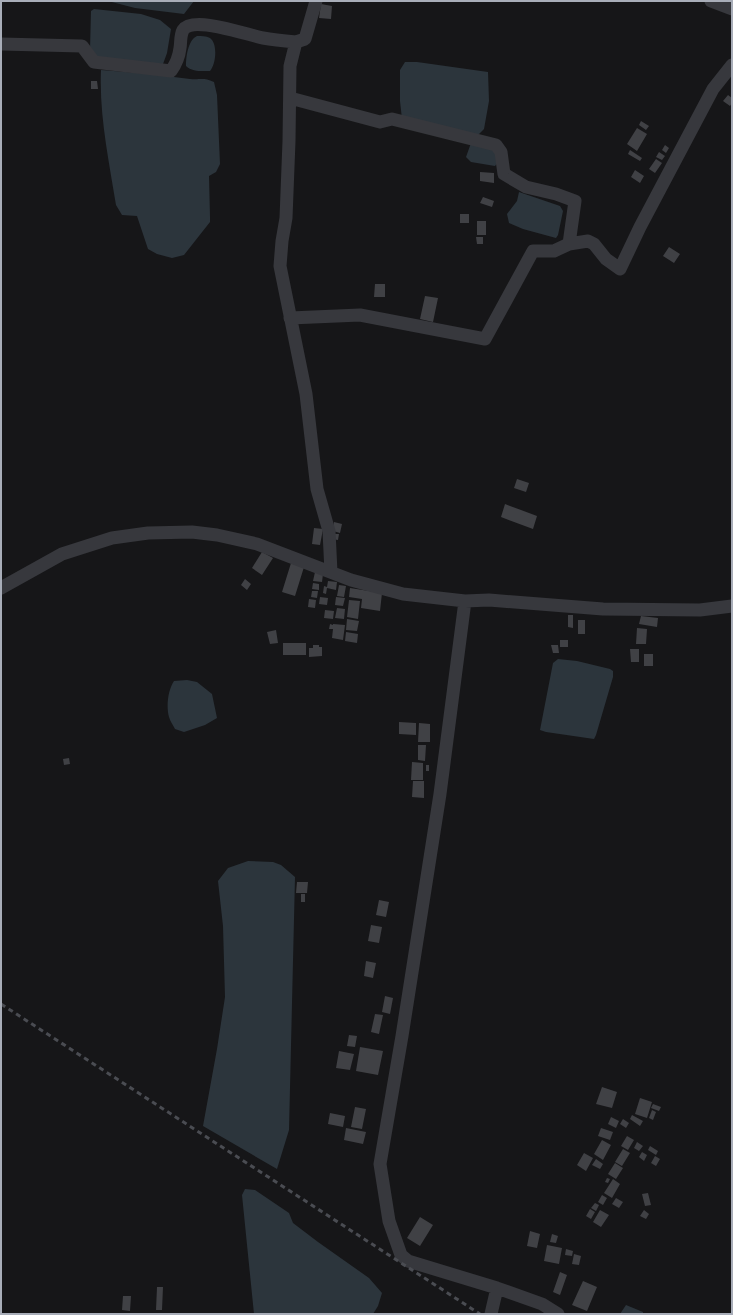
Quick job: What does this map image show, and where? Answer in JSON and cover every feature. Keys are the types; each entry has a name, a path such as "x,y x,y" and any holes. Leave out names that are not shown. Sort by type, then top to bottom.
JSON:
{"street":[{"path":"1,44 82,46 94,62 171,71 178,59 180,39 183,30 190,25 209,25 262,38 296,42 305,39 316,1"},
{"path":"712,1 732,9"},
{"path":"296,42 290,66 286,218 280,266 306,394 317,489 329,531 331,572"},
{"path":"290,318 360,315 485,339 533,251 554,251 569,244 588,241 594,244 606,259 620,269 640,227 713,89 732,66"},
{"path":"290,98 380,122 392,119 496,145 501,152 504,174 526,187 556,194 575,201 569,244"},
{"path":"1,588 62,554 112,538 148,533 192,532 257,544 351,580 403,594 465,601 489,600 603,609 700,610 732,606"},
{"path":"465,601 440,794 402,1036 380,1164 389,1221 401,1255 408,1261 497,1288 542,1304 558,1314"},
{"path":"491,1314 497,1288"}],"shaded area":[{"path":"108,1 194,1 184,14 135,8"},
{"path":"94,9 141,14 160,20 171,29 167,53 163,64 100,61 90,50 91,11"},
{"path":"197,36 205,36 213,41 215,59 210,71 194,70 186,66 187,54 191,41"},
{"path":"405,62 417,62 488,72 489,101 484,129 478,135 402,119 400,101 400,70"},
{"path":"101,70 190,79 204,79 214,82 217,95 220,164 216,172 209,176 210,222 184,255 172,258 157,254 148,249 137,216 122,215 116,205 103,121"},
{"path":"471,143 496,150 498,162 495,166 471,162 466,157"},
{"path":"519,192 560,206 563,211 556,238 523,229 509,223 507,214 517,201"},
{"path":"558,659 577,661 613,671 613,677 594,739 540,730 553,663"},
{"path":"187,680 197,682 212,694 217,718 205,725 184,732 175,729 171,722 168,713 168,703 170,689 174,681"},
{"path":"248,861 273,862 281,865 295,877 289,1130 277,1169 203,1126 225,997 223,926 218,881 228,868"},
{"path":"245,1189 255,1190 289,1213 293,1223 369,1278 382,1293 378,1306 373,1314 254,1314 242,1195"},
{"path":"626,1305 643,1312 643,1314 620,1314"}],"building":[{"path":"321,4 332,6 331,19 319,18"},
{"path":"91,81 97,81 98,89 91,89"},
{"path":"728,95 732,98 732,103 730,106 723,101"},
{"path":"641,121 649,126 646,130 639,125"},
{"path":"637,128 647,134 637,151 627,144"},
{"path":"665,145 669,148 666,153 662,150"},
{"path":"630,150 642,158 640,161 628,154"},
{"path":"659,152 665,156 662,160 656,157"},
{"path":"656,159 662,163 655,173 649,169"},
{"path":"635,170 644,176 640,183 631,177"},
{"path":"480,172 494,173 494,183 480,181"},
{"path":"483,197 494,201 492,207 480,203"},
{"path":"460,214 469,214 469,223 460,223"},
{"path":"477,221 486,221 486,235 477,235"},
{"path":"476,237 483,237 483,244 477,244"},
{"path":"669,247 680,254 674,263 663,256"},
{"path":"375,284 385,284 385,297 374,297"},
{"path":"425,296 438,298 433,322 420,319"},
{"path":"517,479 529,483 526,492 514,488"},
{"path":"505,504 537,516 533,529 501,517"},
{"path":"334,522 342,524 340,533 333,531"},
{"path":"314,528 323,529 320,545 312,544"},
{"path":"333,534 339,534 338,540 332,539"},
{"path":"262,552 273,558 262,575 252,568"},
{"path":"291,563 304,567 295,596 282,592"},
{"path":"315,572 323,574 322,582 313,581"},
{"path":"245,579 251,584 247,590 241,585"},
{"path":"328,581 337,582 336,590 327,588 326,594 323,593 324,586 327,587"},
{"path":"313,583 319,584 319,590 312,589"},
{"path":"339,585 346,586 344,597 337,596"},
{"path":"350,588 382,593 380,611 361,608 362,599 349,597"},
{"path":"312,591 318,591 317,598 311,597"},
{"path":"320,597 328,598 327,605 319,604"},
{"path":"336,597 345,598 343,606 335,605"},
{"path":"309,599 316,600 315,608 308,607"},
{"path":"349,600 360,601 358,619 347,617"},
{"path":"337,608 345,609 344,619 335,618"},
{"path":"325,610 334,611 333,619 324,618"},
{"path":"568,615 573,615 573,628 568,627"},
{"path":"641,616 658,618 657,627 639,624"},
{"path":"347,619 359,621 357,631 346,630"},
{"path":"578,620 585,620 585,634 578,634"},
{"path":"330,624 345,625 343,640 332,638 333,629 329,629"},
{"path":"637,628 647,629 646,644 636,644"},
{"path":"276,630 278,643 270,644 267,632"},
{"path":"346,632 358,634 357,643 345,641"},
{"path":"560,640 568,640 568,647 560,647"},
{"path":"283,643 306,643 306,655 283,655"},
{"path":"313,645 319,645 319,647 322,647 322,656 309,657 309,648 313,648"},
{"path":"551,645 558,645 559,653 553,653"},
{"path":"630,649 639,649 639,662 631,662"},
{"path":"644,654 653,654 653,666 644,666"},
{"path":"399,722 416,723 416,735 399,734"},
{"path":"419,723 430,724 430,742 418,742"},
{"path":"418,745 426,745 425,761 418,760"},
{"path":"69,758 70,764 64,765 63,759"},
{"path":"412,762 423,763 423,780 411,780"},
{"path":"426,765 429,765 429,771 426,771"},
{"path":"413,781 424,781 424,798 412,797"},
{"path":"297,882 308,882 307,893 296,893"},
{"path":"301,894 305,894 305,902 301,902"},
{"path":"379,900 389,902 386,917 376,915"},
{"path":"371,925 382,927 379,943 368,941"},
{"path":"366,961 376,963 373,978 364,976"},
{"path":"385,996 393,998 390,1014 382,1012"},
{"path":"375,1014 383,1015 379,1034 371,1032"},
{"path":"349,1035 357,1036 355,1047 347,1046"},
{"path":"360,1047 383,1051 378,1075 356,1071"},
{"path":"339,1051 354,1054 350,1070 336,1068"},
{"path":"602,1087 617,1092 612,1108 596,1104"},
{"path":"640,1098 652,1102 647,1118 635,1114"},
{"path":"653,1104 661,1107 659,1111 651,1108"},
{"path":"355,1107 366,1109 362,1129 351,1127"},
{"path":"652,1110 656,1112 653,1120 649,1118"},
{"path":"330,1113 345,1116 343,1127 328,1124"},
{"path":"632,1115 643,1121 640,1126 630,1119"},
{"path":"611,1117 619,1121 616,1128 608,1124"},
{"path":"623,1119 629,1123 626,1128 620,1124"},
{"path":"346,1128 366,1132 363,1144 344,1140"},
{"path":"601,1128 613,1132 610,1140 598,1136"},
{"path":"627,1136 634,1140 628,1150 621,1146"},
{"path":"602,1140 611,1145 603,1160 594,1154"},
{"path":"637,1142 643,1146 639,1151 634,1148"},
{"path":"650,1146 658,1151 656,1155 648,1150"},
{"path":"623,1149 630,1153 622,1166 615,1162"},
{"path":"642,1152 647,1155 644,1161 639,1157"},
{"path":"584,1153 593,1158 586,1171 577,1165"},
{"path":"655,1156 660,1159 656,1166 651,1163"},
{"path":"596,1159 603,1164 600,1169 592,1165"},
{"path":"615,1163 623,1168 616,1179 608,1174"},
{"path":"607,1178 610,1179 608,1183 605,1182"},
{"path":"613,1179 620,1184 612,1198 604,1193"},
{"path":"648,1193 651,1205 645,1206 642,1194"},
{"path":"602,1195 607,1198 603,1205 598,1202"},
{"path":"616,1198 623,1202 619,1208 612,1204"},
{"path":"595,1203 599,1205 596,1211 591,1208"},
{"path":"590,1209 595,1212 591,1219 586,1216"},
{"path":"600,1210 609,1215 601,1227 593,1222"},
{"path":"644,1210 649,1214 646,1219 640,1216"},
{"path":"420,1217 433,1225 420,1246 407,1238"},
{"path":"530,1231 540,1234 537,1248 527,1246"},
{"path":"552,1234 558,1236 556,1243 550,1242"},
{"path":"547,1245 562,1248 559,1264 544,1261"},
{"path":"566,1249 573,1251 572,1256 565,1255"},
{"path":"574,1254 581,1256 579,1265 572,1264"},
{"path":"560,1272 567,1275 560,1295 553,1292"},
{"path":"583,1281 597,1287 587,1311 572,1305"},
{"path":"157,1287 163,1287 162,1310 156,1310"},
{"path":"123,1296 131,1296 130,1311 122,1310"}],"railway":[{"path":"1,1004 480,1314"}]}
